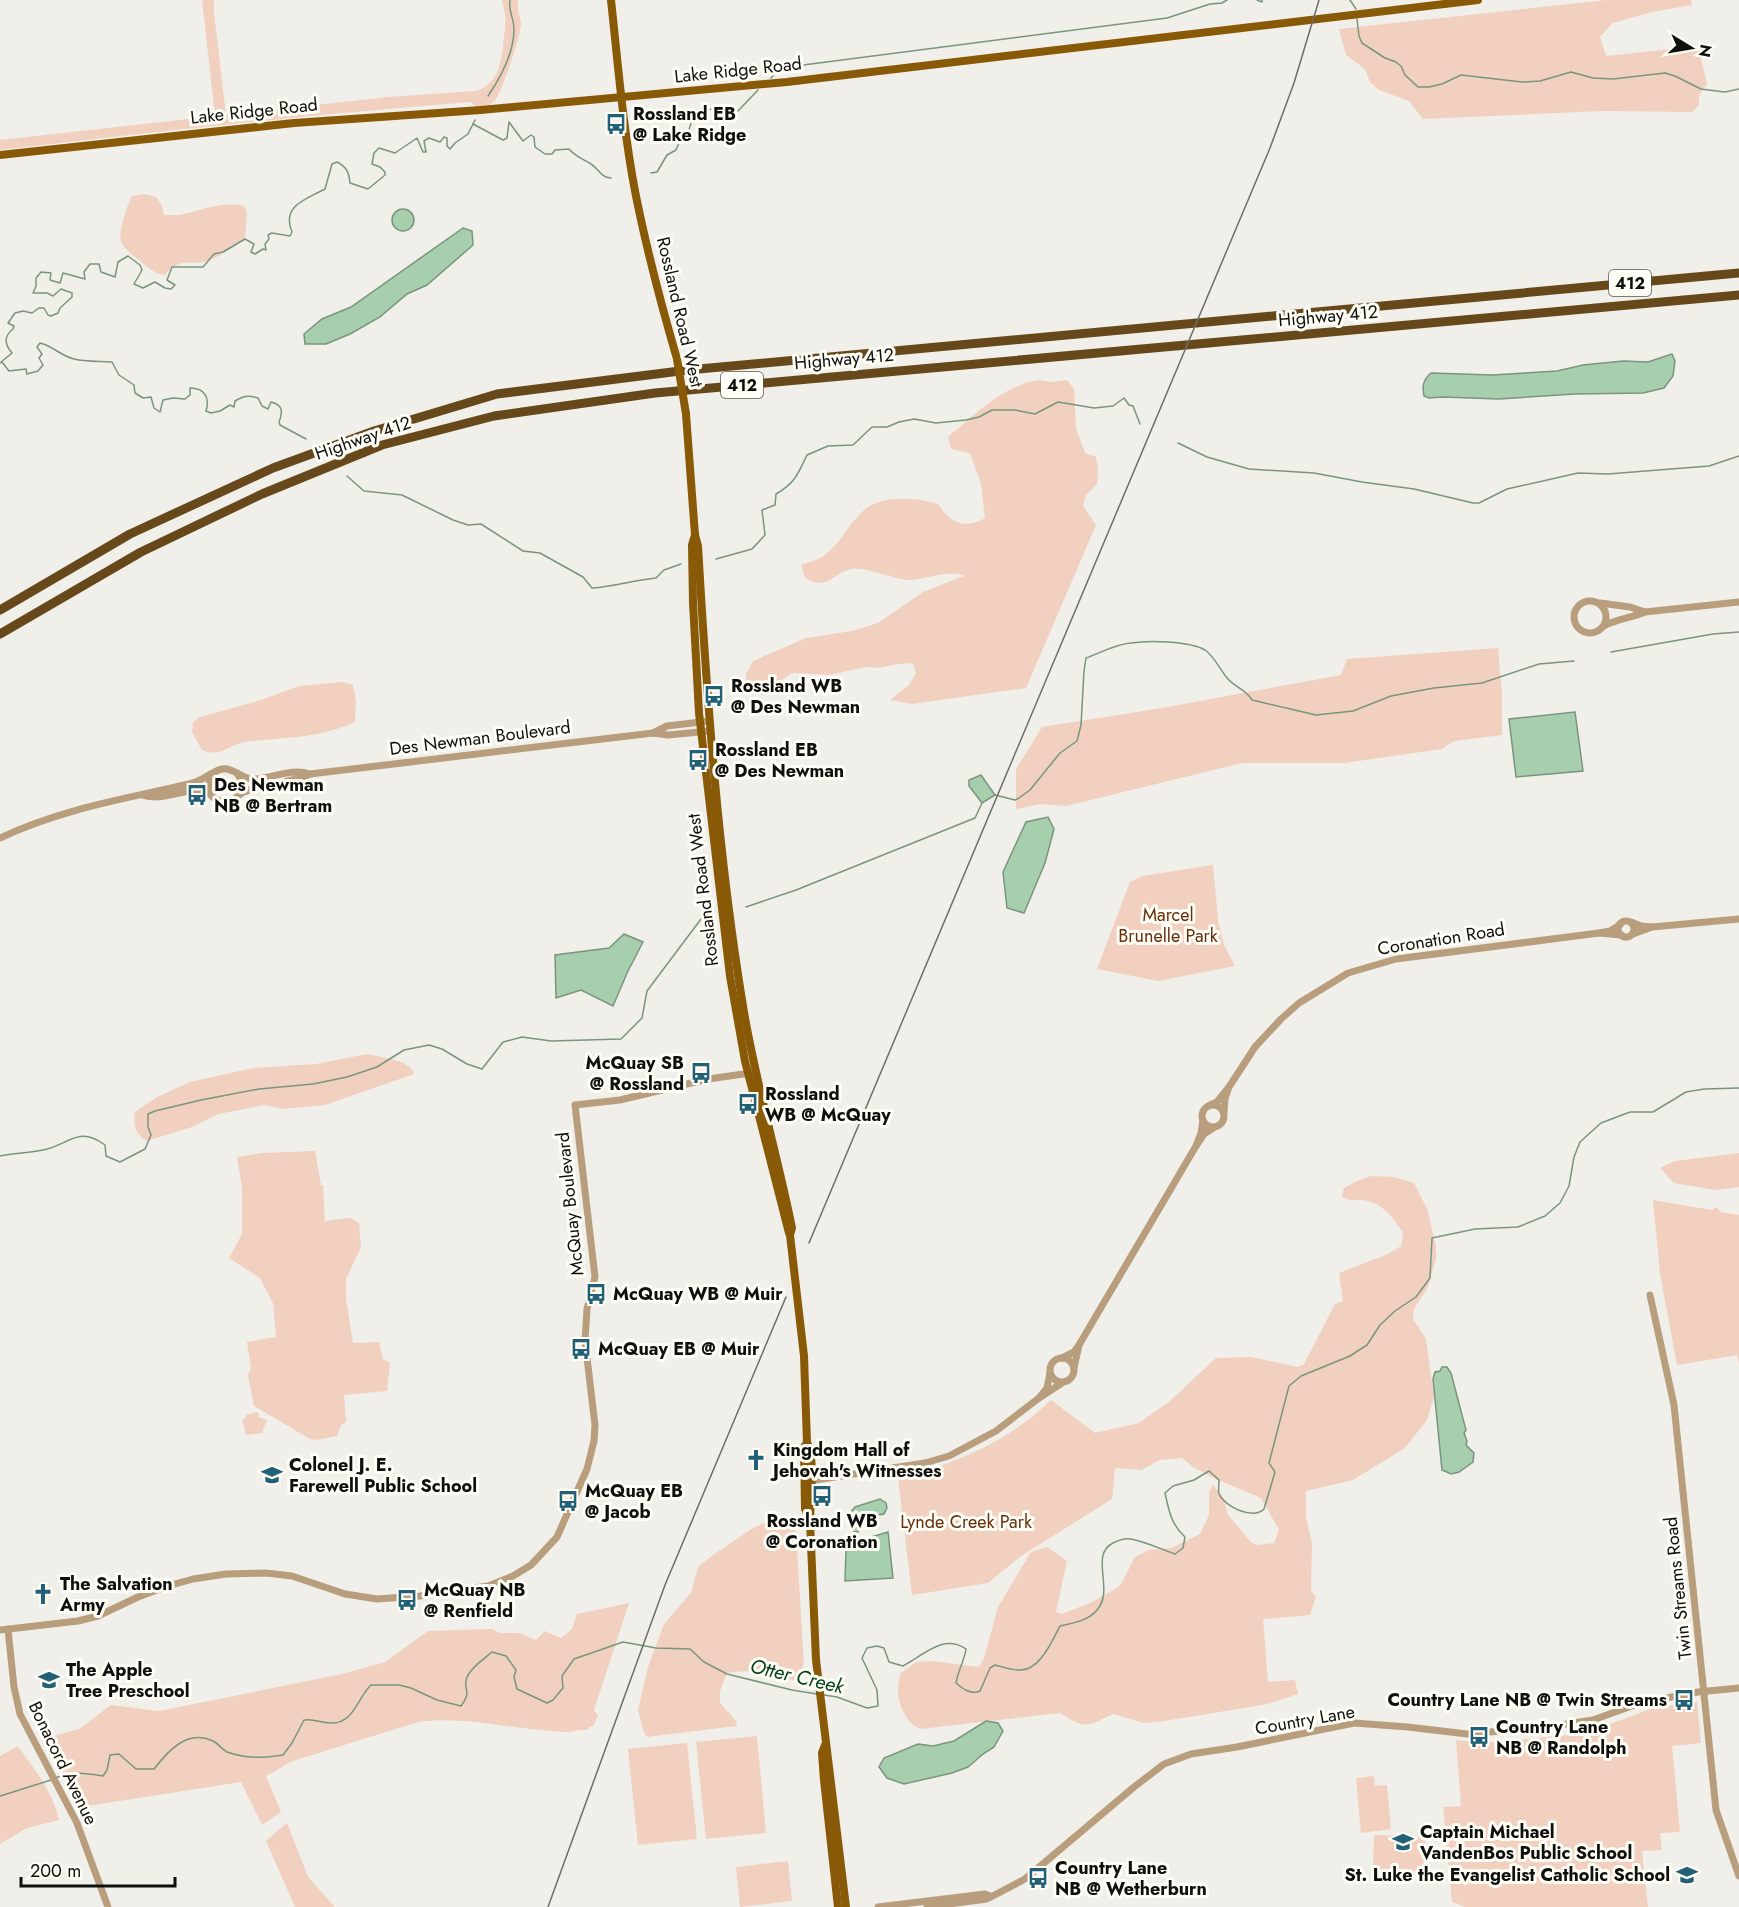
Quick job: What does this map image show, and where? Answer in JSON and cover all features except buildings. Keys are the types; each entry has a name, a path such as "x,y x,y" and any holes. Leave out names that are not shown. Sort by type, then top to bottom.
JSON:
{"highway":[{"name":"Highway 412","path":"0,610 130,534 273,468 374,431 497,394 687,370 1739,273"},
{"name":"Highway 412","path":"0,634 141,552 262,494 382,445 494,417 655,393 1739,296"}],"main road":[{"name":"Rossland Road West","path":"611,0 637,200 677,359 686,414 695,535 698,546 705,727 752,1073 783,1185 792,1228 790,1235 804,1356 807,1443 810,1448 813,1615 818,1680 846,1907"},
{"name":"Lake Ridge Road","path":"0,155 294,123 481,110 788,82 1478,0"},
{"name":"Rossland Road West","path":"825,1745 822,1753 824,1780 838,1907"}],"street":[{"path":"1645,612 1592,600 1581,603 1574,612 1574,622 1581,631 1596,633 1615,620 1634,617 1645,612 1739,602"},
{"path":"1597,602 1605,610 1604,626"},
{"name":"Des Newman Boulevard","path":"238,795 260,786 303,778 310,774 652,733 669,735 705,727"},
{"path":"0,838 26,826 100,803 190,784 221,769 232,770 242,784 238,795 233,800 224,802 197,790 164,797 152,798 142,795"},
{"name":"Des Newman Boulevard","path":"237,774 252,779 301,771 310,774"},
{"path":"212,775 208,785 212,795"},
{"path":"1652,927 1626,937 1619,931 1620,925 1626,921 1652,927 1739,919"},
{"path":"1631,922 1634,929 1631,936"},
{"name":"Coronation Road","path":"1210,1106 1222,1098 1255,1047 1281,1019 1299,1003 1348,973 1396,958 1599,933 1610,931 1620,925"},
{"name":"Coronation Road","path":"1599,933 1621,935"},
{"name":"McQuay Boulevard","path":"4,1630 78,1621 98,1616 168,1586 226,1574 258,1573 292,1576 345,1594 384,1598 488,1586 513,1576 531,1565 557,1537 587,1469 594,1441 595,1425 585,1341 587,1309 595,1277 575,1105 620,1100 708,1078 752,1073"},
{"name":"Coronation Road","path":"1224,1114 1225,1098 1229,1087"},
{"path":"1039,1398 1049,1383 1053,1363 1074,1352 1079,1345 1204,1134 1221,1125 1224,1114 1217,1106 1210,1106 1204,1110 1201,1133 1196,1146"},
{"path":"1203,1120 1207,1126 1214,1128"},
{"name":"Twin Streams Road","path":"1650,1295 1674,1405 1716,1810 1739,1876"},
{"path":"809,1481 925,1463 949,1456 996,1431 1055,1386 1073,1376 1079,1345"},
{"path":"1059,1359 1070,1361 1074,1368"},
{"path":"1050,1371 1056,1380 1064,1382"},
{"name":"Bonacord Avenue","path":"4,1630 20,1714 90,1854 108,1907"},
{"name":"Country Lane","path":"927,1907 987,1899 1025,1879 1164,1764 1191,1754 1237,1748 1354,1723 1467,1734 1535,1728 1593,1720 1640,1702 1739,1688"},
{"name":"Country Lane","path":"878,1907 985,1894 990,1896"}],"green space":[{"path":"202,0 214,0 226,115 388,97 476,91 490,83 501,62 505,23 502,0 518,0 521,23 515,49 499,94 493,102 481,110 471,102 236,124 0,150 0,140 215,116"},
{"path":"1606,0 1691,0 1692,5 1652,12 1613,23 1600,37 1606,56 1689,47 1699,50 1707,84 1699,95 1699,105 1692,112 1603,111 1423,119 1409,101 1379,90 1370,82 1365,69 1346,55 1339,29"},
{"path":"144,194 156,197 162,206 164,215 184,214 222,205 244,206 247,213 245,239 208,261 181,264 170,269 165,275 158,273 125,248 120,238 132,196"},
{"path":"1039,380 1051,382 1067,380 1074,389 1076,428 1085,453 1096,457 1098,469 1097,484 1086,495 1083,506 1096,525 1026,688 912,704 890,700 909,685 916,673 913,663 879,668 866,667 829,675 792,673 773,686 764,696 758,693 753,695 747,691 746,674 753,661 806,638 852,631 878,623 923,592 964,576 945,574 910,580 851,569 819,583 805,578 801,565 824,556 859,515 876,503 886,500 907,499 938,504 947,516 958,523 970,524 985,518 981,484 970,453 951,449 948,437 1002,394"},
{"path":"1498,648 1502,693 1502,735 1454,741 1442,749 1344,763 1242,763 1066,806 1040,804 1016,809 1016,769 1042,727 1162,708 1341,675 1347,659"},
{"path":"343,682 353,685 356,701 355,722 341,728 301,736 245,742 215,753 202,750 192,732 193,722 200,717 261,700 299,686"},
{"name":"Marcel Brunelle Park","path":"1213,865 1218,920 1224,945 1235,966 1158,981 1097,969 1130,882 1142,876"},
{"path":"367,1054 401,1062 412,1069 414,1074 325,1105 283,1109 265,1105 218,1114 192,1127 147,1141 136,1129 135,1112 157,1097 190,1082 253,1068 316,1064"},
{"path":"315,1151 321,1185 323,1185 325,1221 350,1218 359,1223 361,1247 346,1279 346,1299 353,1343 379,1342 383,1359 390,1363 387,1391 344,1395 346,1422 341,1425 337,1436 316,1440 310,1439 254,1406 248,1375 251,1368 247,1342 276,1337 273,1303 260,1278 229,1258 242,1234 242,1188 237,1157 262,1153"},
{"path":"1739,1153 1739,1187 1715,1190 1674,1183 1660,1168 1675,1161"},
{"name":"Lynde Creek Park","path":"1371,1176 1394,1177 1414,1183 1428,1211 1436,1247 1436,1258 1428,1287 1414,1309 1413,1319 1426,1339 1434,1397 1427,1420 1405,1448 1353,1480 1306,1491 1306,1518 1312,1543 1311,1591 1316,1596 1310,1615 1263,1619 1268,1682 1295,1680 1298,1694 1268,1704 1144,1723 1113,1714 1091,1724 1081,1724 1060,1713 921,1729 911,1723 899,1701 900,1674 916,1662 932,1661 979,1667 984,1658 998,1607 1031,1552 1047,1547 1067,1561 1056,1612 1062,1614 1092,1602 1120,1586 1135,1557 1149,1550 1171,1548 1200,1534 1209,1515 1209,1492 1213,1485 1223,1497 1228,1515 1251,1542 1256,1545 1274,1543 1279,1530 1261,1498 1218,1480 1193,1467 1182,1458 1160,1460 1141,1470 1115,1468 1112,1499 1021,1556 988,1583 912,1595 898,1478 940,1466 980,1450 1017,1428 1051,1400 1095,1433 1139,1423 1170,1401 1216,1358 1251,1357 1298,1367 1304,1364 1335,1304 1343,1301 1339,1273 1388,1254 1401,1246 1403,1233 1386,1211 1375,1203 1342,1197 1344,1188"},
{"path":"1653,1200 1712,1210 1717,1207 1720,1212 1739,1215 1739,1364 1737,1355 1677,1365 1660,1274"},
{"path":"256,1412 259,1413 258,1417 267,1420 262,1433 246,1435 242,1419"},
{"path":"795,1516 804,1663 798,1681 747,1671 727,1673 720,1691 720,1703 737,1722 736,1726 647,1737 638,1710 648,1667 664,1624 691,1593 698,1567 753,1528 768,1521"},
{"path":"629,1603 594,1710 598,1716 588,1730 560,1732 449,1720 418,1722 296,1760 266,1776 281,1812 262,1825 241,1782 81,1807 44,1739 79,1729 111,1705 159,1711 342,1674 385,1662 428,1631 492,1629 500,1633 519,1633 536,1640 545,1631 561,1638 572,1629 577,1614"},
{"path":"1697,1702 1701,1743 1672,1746 1680,1832 1660,1833 1662,1850 1642,1851 1648,1907 1465,1907 1452,1902 1443,1807 1461,1806 1456,1740 1483,1743 1569,1735 1594,1730 1656,1707"},
{"path":"757,1736 766,1833 706,1839 696,1742"},
{"path":"687,1743 697,1839 638,1845 628,1749"},
{"path":"18,1746 47,1789 59,1820 27,1828 0,1844 0,1756"},
{"path":"1374,1776 1375,1786 1387,1785 1391,1829 1361,1833 1356,1778"},
{"path":"287,1823 308,1877 335,1907 295,1907 266,1841"},
{"path":"1374,1835 1426,1837 1425,1874 1373,1872"},
{"path":"788,1861 792,1901 740,1907 736,1867"}],"shaded area":[{"path":"403,209 411,212 414,220 411,228 403,231 395,228 392,220 395,212"},
{"path":"463,228 472,231 473,245 427,285 407,294 380,317 350,334 326,344 305,344 304,334 322,319 351,307"},
{"path":"1672,354 1675,361 1673,376 1664,388 1643,393 1574,394 1499,399 1429,398 1424,396 1423,392 1426,378 1431,373 1492,375 1557,371 1583,365 1623,361 1648,362"},
{"path":"1575,712 1583,771 1516,777 1509,719"},
{"path":"981,775 995,795 982,803 969,786 969,780"},
{"path":"1048,817 1054,829 1045,863 1024,913 1007,908 1003,872 1026,822"},
{"path":"624,934 643,942 613,1006 581,990 556,998 555,955 609,948"},
{"path":"1442,1367 1447,1367 1451,1373 1466,1430 1464,1433 1466,1445 1474,1453 1473,1462 1459,1472 1451,1474 1442,1470 1433,1379 1435,1372 1440,1371"},
{"path":"880,1499 886,1503 887,1508 884,1514 872,1516 858,1532 854,1532 850,1513 855,1507"},
{"path":"888,1532 893,1578 845,1581 846,1550 854,1543 863,1543 868,1538"},
{"path":"986,1721 998,1723 1003,1731 994,1747 968,1767 904,1784 887,1778 879,1767 884,1758 918,1744 933,1746 954,1741"}],"waterway":[{"path":"488,96 502,73 512,47 514,29 510,0"},
{"path":"771,78 780,68 1167,18 1227,0"},
{"path":"1257,0 1262,2 1262,0"},
{"path":"1350,0 1356,9"},
{"path":"1357,19 1362,43 1385,58 1396,62 1401,66 1405,75 1418,87 1442,84 1461,75 1522,82 1540,81 1571,72 1593,78 1613,79 1665,73 1701,89 1725,92 1739,89"},
{"path":"651,173 657,172 667,155 676,150 682,136 688,133 695,110 738,111 758,90"},
{"path":"0,363 12,353 6,340 14,326 8,323 15,313 23,311 32,313 39,308 44,308 51,316 58,313 72,297 72,293 61,289 53,296 47,293 33,293 36,278 41,272 51,273 50,280 60,283 63,273 85,279 84,272 90,264 99,264 101,272 115,277 118,262 128,256 140,265 142,270 134,284 143,288 155,282 171,289 175,285 167,280 172,267 203,267 214,254 223,252 245,239 254,244 251,252 255,254 263,249 266,250 268,235 272,233 290,236 292,232 289,223 293,210 303,200 325,189 332,164 337,162 345,168 350,183 368,189 385,175 380,167 372,164 374,153 379,148 395,153 417,138 423,152 426,152 424,141 429,138 440,142 444,137 447,138 447,146 450,149 468,134 475,120"},
{"path":"473,124 503,140 507,138 509,122 523,141 531,135 534,137 535,147 545,154 552,154 555,150 569,149 602,174 611,178"},
{"path":"2,362 9,371 26,369 27,374 38,371 43,365 39,358 42,354 37,347 40,343 74,359 112,362 119,375 134,385 135,393 143,398 151,397 154,408 160,412 163,400 185,399 190,395 190,388 203,392 207,398 206,411 211,413 230,405 234,407 235,401 241,398 248,396 258,398 262,406 268,409 271,402 278,405 281,412 280,425 306,439"},
{"path":"716,559 752,549 765,535 762,510 775,505 776,494 795,478 807,455 828,446 853,445 872,427 887,427 914,419 936,423 966,420 979,417 992,410 1015,410 1035,414 1058,402 1094,408 1113,406 1124,398 1129,405 1133,406 1140,424"},
{"path":"1178,443 1207,457 1249,469 1314,473 1414,489 1473,503 1479,503 1507,489 1578,473 1608,474 1709,466 1739,456"},
{"path":"347,476 364,491 402,495 453,520 468,525 481,524 523,551 540,553 583,577 592,588 656,578 664,570 681,564"},
{"path":"1611,652 1713,634 1739,632"},
{"path":"995,795 1015,800 1019,798 1030,790 1060,753 1077,741 1081,725 1086,658 1125,644 1169,642 1198,647 1209,653 1228,679 1247,693 1252,700 1316,715 1353,711 1391,696 1434,688 1482,683 1539,664 1574,661"},
{"path":"746,907 796,890 975,818 982,803"},
{"path":"0,1156 52,1148 80,1136 96,1139 105,1145 106,1156 120,1162 145,1149 151,1135 148,1127 148,1114 155,1111 259,1089 313,1084 347,1077 377,1067 404,1050 429,1045 482,1069 503,1042 522,1037 551,1041 621,1039 642,1018 647,991 701,919"},
{"name":"Otter Creek","path":"824,1695 837,1697 867,1708 878,1706 877,1690 862,1658 867,1648 877,1646 884,1648 889,1662 903,1666 933,1648 949,1644 958,1645 966,1649 956,1683 970,1692 980,1691 990,1668 995,1665 1019,1670 1033,1666 1049,1647 1060,1626 1085,1619 1097,1610 1104,1593 1103,1556 1106,1549 1113,1543 1131,1539 1175,1554 1183,1548 1185,1537 1174,1522 1165,1493 1173,1486 1194,1480 1209,1471 1219,1480 1219,1494 1227,1503 1247,1513 1264,1509 1275,1472 1269,1463 1289,1386 1301,1376 1350,1356 1367,1345 1380,1325 1395,1311 1416,1297 1430,1278 1432,1238 1475,1229 1518,1227 1545,1216 1560,1203 1569,1186 1574,1157 1580,1142 1601,1123 1630,1112 1653,1112 1686,1092 1739,1088"},
{"name":"Otter Creek","path":"55,1778 79,1773 103,1776 107,1770 110,1755 119,1754 136,1769 154,1769 172,1749 195,1738 213,1741 227,1752 241,1756 283,1755 304,1720 332,1723 346,1719 371,1685 399,1685 437,1700 461,1706 467,1693 466,1681 469,1673 492,1652 506,1656 516,1670 514,1677 517,1689 547,1703 553,1700 563,1688 562,1676 574,1659 623,1642 656,1648 690,1649 704,1662 727,1674 817,1694"},
{"name":"Otter Creek","path":"0,1796 51,1780"}],"railway":[{"path":"809,1243 1270,148 1294,83 1319,0"},
{"path":"548,1907 665,1585 786,1297"}],"place":[{"name":"Rossland EB @ Lake Ridge","path":"616,124"},
{"name":"Rossland WB @ Des Newman","path":"714,696"},
{"name":"Rossland EB @ Des Newman","path":"698,760"},
{"name":"Des Newman NB @ Bertram","path":"197,795"},
{"name":"McQuay SB @ Rossland","path":"701,1073"},
{"name":"Rossland WB @ McQuay","path":"748,1104"},
{"name":"McQuay WB @ Muir","path":"596,1294"},
{"name":"McQuay EB @ Muir","path":"581,1349"},
{"name":"Kingdom Hall of Jehovah's Witnesses","path":"756,1460"},
{"name":"Colonel J. E. Farewell Public School","path":"272,1475"},
{"name":"Rossland WB @ Coronation","path":"822,1496"},
{"name":"McQuay EB @ Jacob","path":"568,1501"},
{"name":"The Salvation Army","path":"43,1594"},
{"name":"McQuay NB @ Renfield","path":"407,1600"},
{"name":"The Apple Tree Preschool","path":"49,1680"},
{"name":"Country Lane NB @ Twin Streams","path":"1684,1700"},
{"name":"Country Lane NB @ Randolph","path":"1479,1737"},
{"name":"Captain Michael VandenBos Public School","path":"1403,1842"},
{"name":"St. Luke the Evangelist Catholic School","path":"1687,1875"},
{"name":"Country Lane NB @ Wetherburn","path":"1038,1878"}]}
